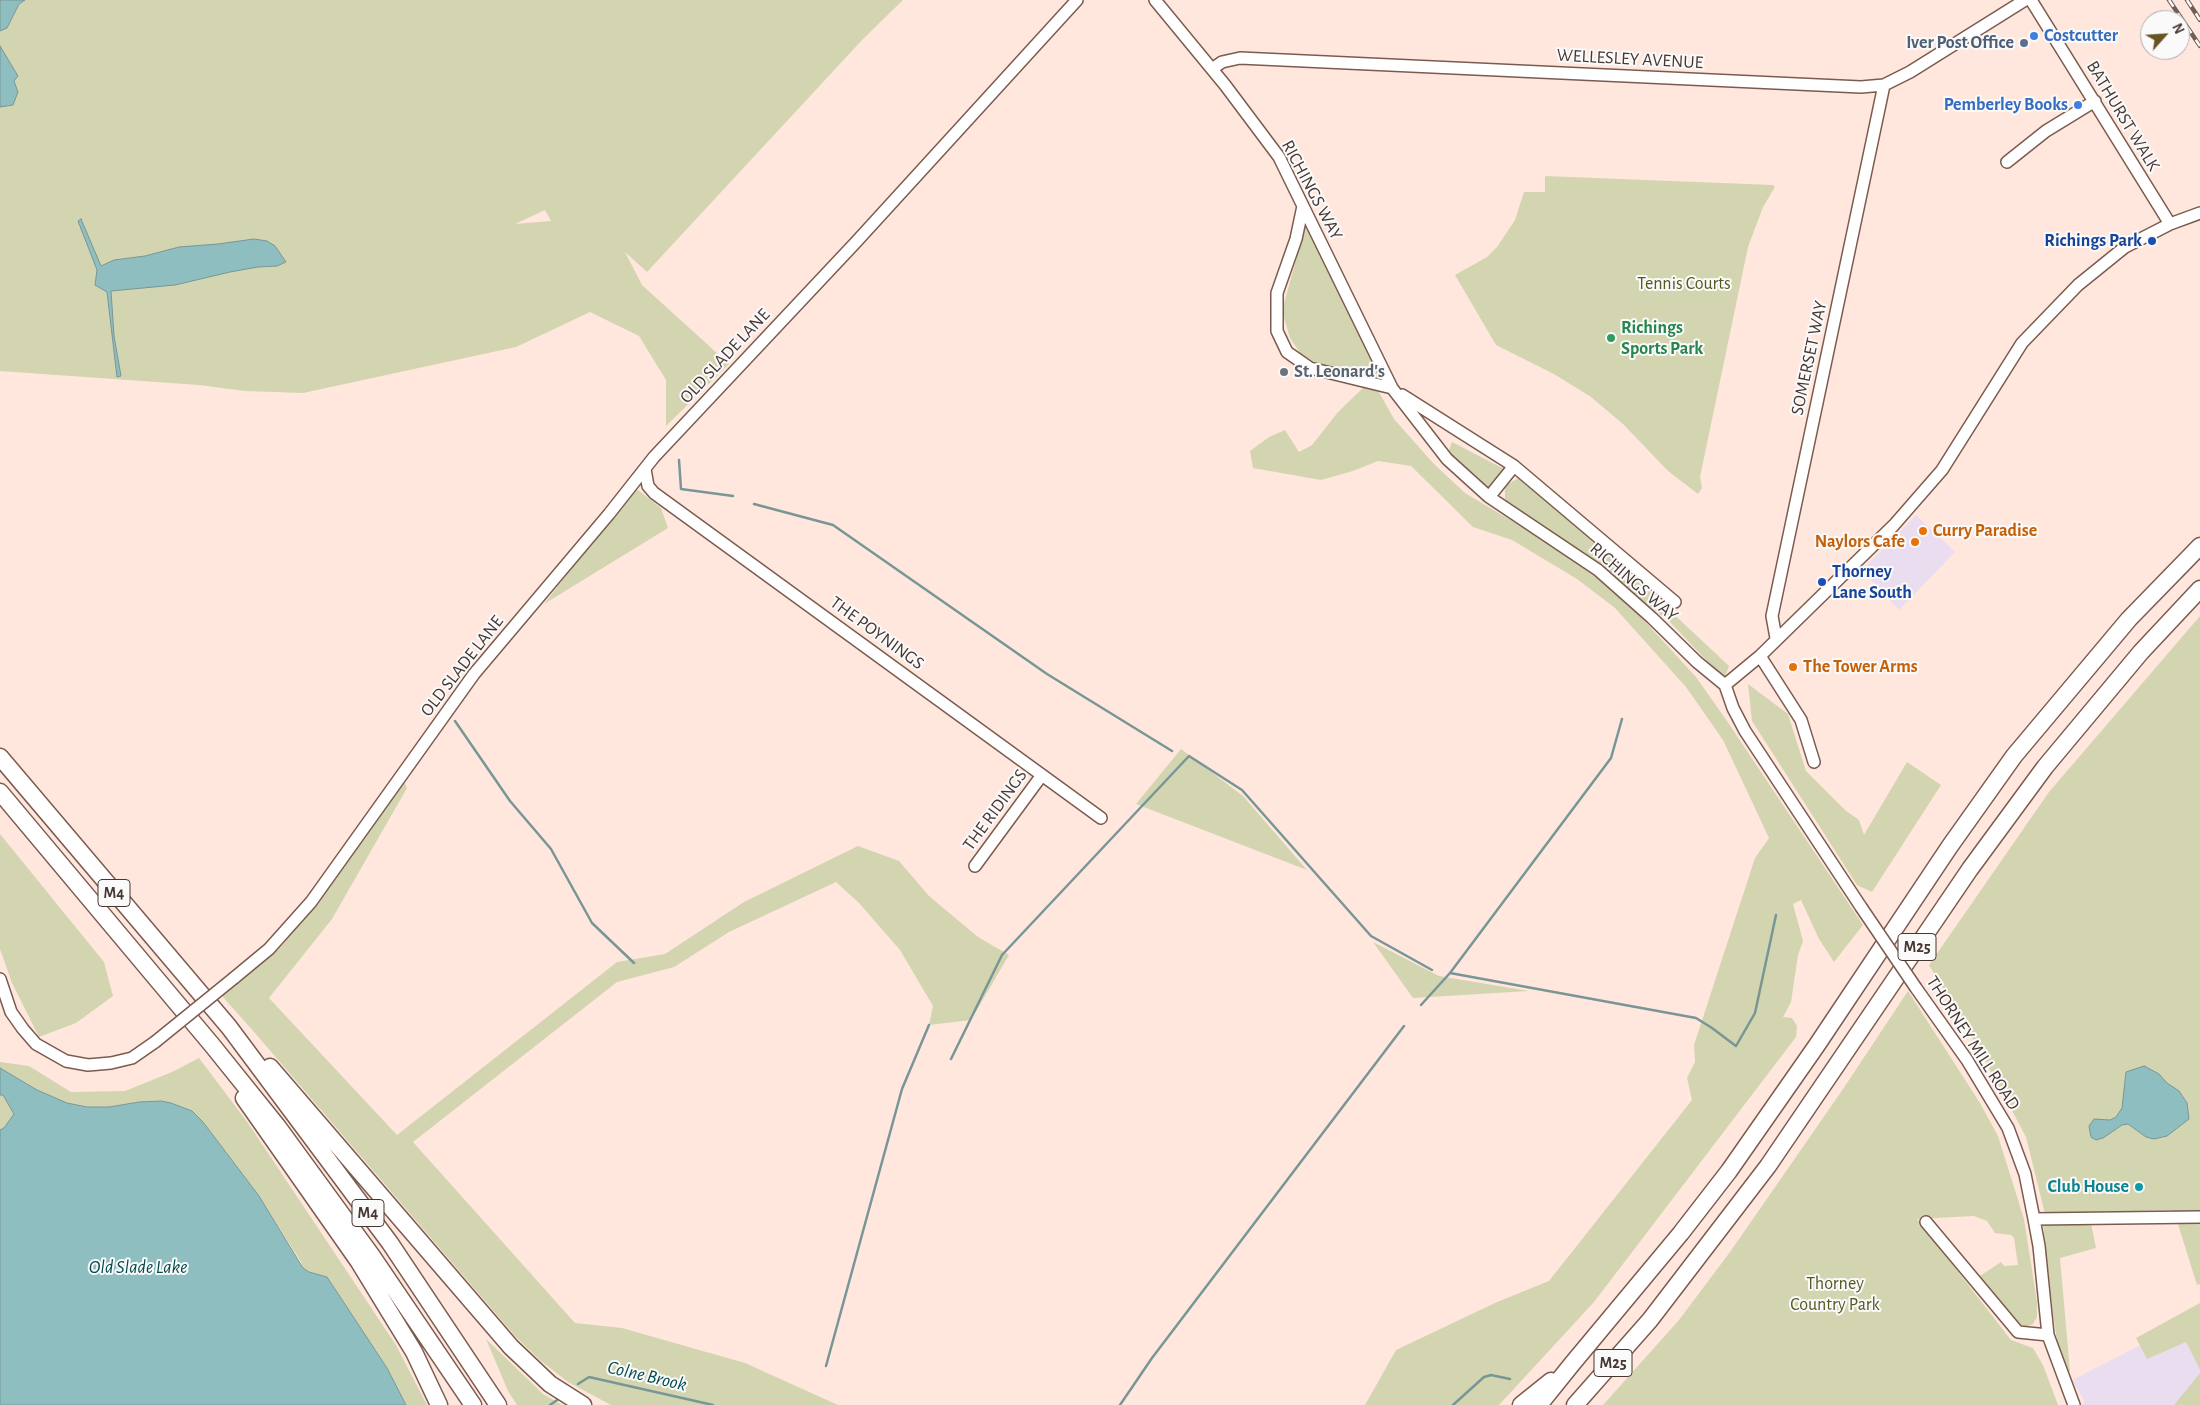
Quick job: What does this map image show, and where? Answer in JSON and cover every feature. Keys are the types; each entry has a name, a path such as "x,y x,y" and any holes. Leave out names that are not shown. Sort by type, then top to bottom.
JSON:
{"highway":[{"name":"M25","path":"1540,1405 1682,1233 1735,1164 1950,846 2014,756 2129,619 2200,546"},
{"name":"M25","path":"1575,1405 1650,1320 1768,1166 1970,869 2045,767 2141,652 2200,589"},
{"name":"M4","path":"0,757 229,1027 385,1236 498,1405"},
{"name":"M4","path":"0,792 212,1045 278,1127 339,1209 473,1405"},
{"path":"229,1027 282,1080 510,1347 550,1384 583,1405"},
{"path":"212,1045 254,1116 314,1196 377,1291 414,1352 439,1405"},
{"path":"1521,1405 1572,1364"}],"street":[{"name":"OLD SLADE LANE","path":"0,979 11,1012 36,1044 66,1061 88,1065 112,1064 132,1058 155,1042 269,949 311,902 474,674 660,450 858,241 1077,0"},
{"name":"RICHINGS WAY","path":"1155,0 1212,69 1279,157 1393,389 1447,459 1489,497 1598,570 1652,618 1697,662 1725,685"},
{"name":"WELLESLEY AVENUE","path":"1212,69 1222,62 1240,58 1852,86 1884,85 1910,72 2025,0"},
{"name":"BATHURST WALK","path":"2031,0 2170,224"},
{"name":"SOMERSET WAY","path":"1776,638 1772,616 1884,85"},
{"path":"2007,162 2046,131 2095,101"},
{"path":"1302,206 1296,239 1277,293 1277,331 1287,352 1310,368 1393,389"},
{"path":"1725,685 1760,656 1776,638 1894,525 1942,470 2022,343 2078,284 2125,247 2170,224 2200,213"},
{"name":"RICHINGS WAY","path":"1393,389 1514,466 1675,602"},
{"path":"1489,497 1514,466"},
{"name":"THE POYNINGS","path":"645,469 648,486 654,493 1101,818"},
{"path":"1760,656 1801,720 1814,762"},
{"name":"THORNEY MILL ROAD","path":"1725,685 1733,708 1745,731 1861,907 1967,1060 2008,1128 2025,1174 2036,1219 2048,1335 2074,1405"},
{"name":"THE RIDINGS","path":"975,866 1042,775"},
{"path":"2036,1219 2200,1217"},
{"path":"1926,1222 2018,1332 2048,1335"}],"shaded area":[{"path":"1916,515 1955,552 1899,610 1862,570"},
{"path":"2200,1315 2200,1378 2181,1405 2080,1405 2085,1402 2072,1380"}],"green space":[{"path":"0,0 903,0 863,39 647,272 625,252 642,285 729,364 666,426 666,380 639,336 590,312 516,347 303,393 245,391 199,385 0,371","holes":["545,210 551,221 515,224"]},
{"name":"Richings Sports Park","path":"1545,176 1773,185 1775,187 1763,207 1748,247 1700,477 1702,488 1698,494 1668,471 1623,424 1591,397 1554,374 1496,345 1455,275 1487,257 1497,247 1515,220 1524,192 1545,192"},
{"path":"1305,227 1310,232 1381,380 1380,384 1313,361 1300,353 1290,338 1282,311"},
{"path":"1365,386 1376,387 1394,419 1433,463 1465,493 1544,540 1597,576 1623,598 1663,641 1696,677 1727,721 1863,925 1834,962 1819,939 1801,900 1793,904 1803,941 1798,955 1791,1002 1783,1017 1792,1018 1797,1026 1796,1037 1594,1302 1499,1405 1365,1405 1396,1350 1497,1302 1549,1281 1692,1100 1687,1078 1695,1062 1694,1045 1755,858 1769,838 1723,740 1686,687 1615,608 1577,579 1512,540 1473,527 1411,466 1378,461 1353,471 1321,480 1253,468 1250,451 1269,437 1285,430 1299,452 1312,445 1338,412"},
{"path":"1452,442 1506,470 1491,490 1448,453"},
{"path":"1520,477 1632,575 1729,666 1724,679 1670,622 1601,569 1505,501 1505,486"},
{"path":"638,490 661,508 668,528 544,604 630,494"},
{"path":"2200,616 2200,1284 2197,1285 2177,1221 2171,1210 2045,1214 2026,1137 1981,1053 1929,965 2049,792"},
{"path":"1748,684 1788,714 1806,771 1845,810 1859,820 1864,835 1907,762 1941,785 1872,892 1857,885 1752,721"},
{"path":"1181,749 1243,796 1307,870 1136,804"},
{"path":"404,782 407,788 332,919 269,998 397,1135 617,962 665,954 744,902 858,846 899,861 929,896 978,937 1009,955 971,1020 929,1025 933,1006 900,950 859,903 836,882 729,932 674,967 617,982 413,1142 575,1323 622,1328 745,1363 838,1405 611,1405 568,1382 541,1361 515,1336 222,996 281,947 317,902"},
{"path":"0,834 104,962 113,996 76,1023 39,1037 12,983 0,949"},
{"path":"1373,942 1439,976 1529,991 1413,998"},
{"name":"Thorney Country Park","path":"1908,991 1980,1103 1998,1136 2024,1219 2037,1302 2037,1317 2033,1324 2025,1327 2018,1324 2005,1312 1991,1289 1980,1276 2001,1262 2004,1266 2018,1265 2014,1238 2011,1235 1995,1233 1987,1221 1974,1216 1917,1219 2011,1340 2033,1348 2043,1365 2058,1405 1603,1405 1679,1320 1730,1252 1841,1092"},
{"path":"199,1058 248,1123 396,1345 427,1405 406,1405 387,1368 327,1277 309,1272 303,1268 259,1196 203,1122 192,1111 171,1103 139,1102 109,1107 87,1107 67,1103 37,1090 0,1068 0,1062 29,1066 71,1092 125,1091 172,1072"},
{"path":"3,1094 14,1114 4,1128 0,1130 0,1095"},
{"path":"2091,1223 2096,1248 2060,1258 2070,1371 2067,1373 2057,1340 2043,1224"},
{"path":"2200,1303 2200,1370 2186,1342 2147,1359 2136,1338"},
{"path":"486,1339 543,1394 562,1405 517,1405 508,1391"},
{"path":"2200,1373 2200,1405 2174,1405"}],"water":[{"path":"0,0 25,0 19,4 7,28 0,31"},
{"path":"0,46 18,76 14,81 18,92 13,105 0,107"},
{"path":"81,219 101,266 114,260 145,256 179,247 254,239 267,241 275,246 286,262 277,266 230,272 175,285 111,291 114,336 121,376 117,377 107,292 95,285 97,270 78,221"},
{"path":"2144,1066 2159,1074 2167,1083 2179,1091 2187,1103 2189,1119 2167,1136 2154,1139 2146,1137 2128,1124 2122,1125 2103,1138 2096,1140 2091,1137 2089,1126 2094,1119 2110,1120 2116,1117 2122,1108 2126,1072"},
{"name":"Old Slade Lake","path":"0,1068 37,1090 67,1103 87,1107 109,1107 139,1102 161,1101 192,1111 203,1122 259,1196 303,1268 309,1272 327,1277 387,1368 406,1405 0,1405 0,1130 4,1128 14,1114 3,1095 0,1095"}],"waterway":[{"path":"679,460 681,489 733,496"},
{"path":"754,504 833,525 1047,674 1172,751"},
{"path":"1421,1005 1450,973 1611,758 1622,719"},
{"path":"455,721 510,801 551,849 592,923 634,963"},
{"path":"951,1059 1002,955 1189,756 1242,790 1371,936 1432,970"},
{"path":"1450,973 1696,1018 1736,1046 1755,1013 1776,915"},
{"path":"826,1366 902,1089 929,1025"},
{"path":"1120,1405 1152,1358 1404,1026"},
{"name":"Colne Brook","path":"1453,1405 1484,1377 1491,1375 1510,1379"},
{"name":"Colne Brook","path":"578,1384 589,1377 713,1405"},
{"name":"Colne Brook","path":"550,1405 560,1398"}],"railway":[{"path":"2169,0 2200,46"},
{"path":"2187,0 2200,20"}],"place":[{"name":"Costcutter","path":"2034,36"},
{"name":"Iver Post Office","path":"2024,43"},
{"name":"Pemberley Books","path":"2078,105"},
{"name":"Richings Park","path":"2152,241"},
{"name":"Richings Sports Park","path":"1611,338"},
{"name":"St. Leonard's","path":"1284,372"},
{"name":"Curry Paradise","path":"1923,531"},
{"name":"Naylors Cafe","path":"1915,542"},
{"name":"Thorney Lane South","path":"1822,582"},
{"name":"The Tower Arms","path":"1793,667"},
{"name":"Club House","path":"2139,1187"}],"park label":[{"name":"Tennis Courts","path":"1684,284"}]}
